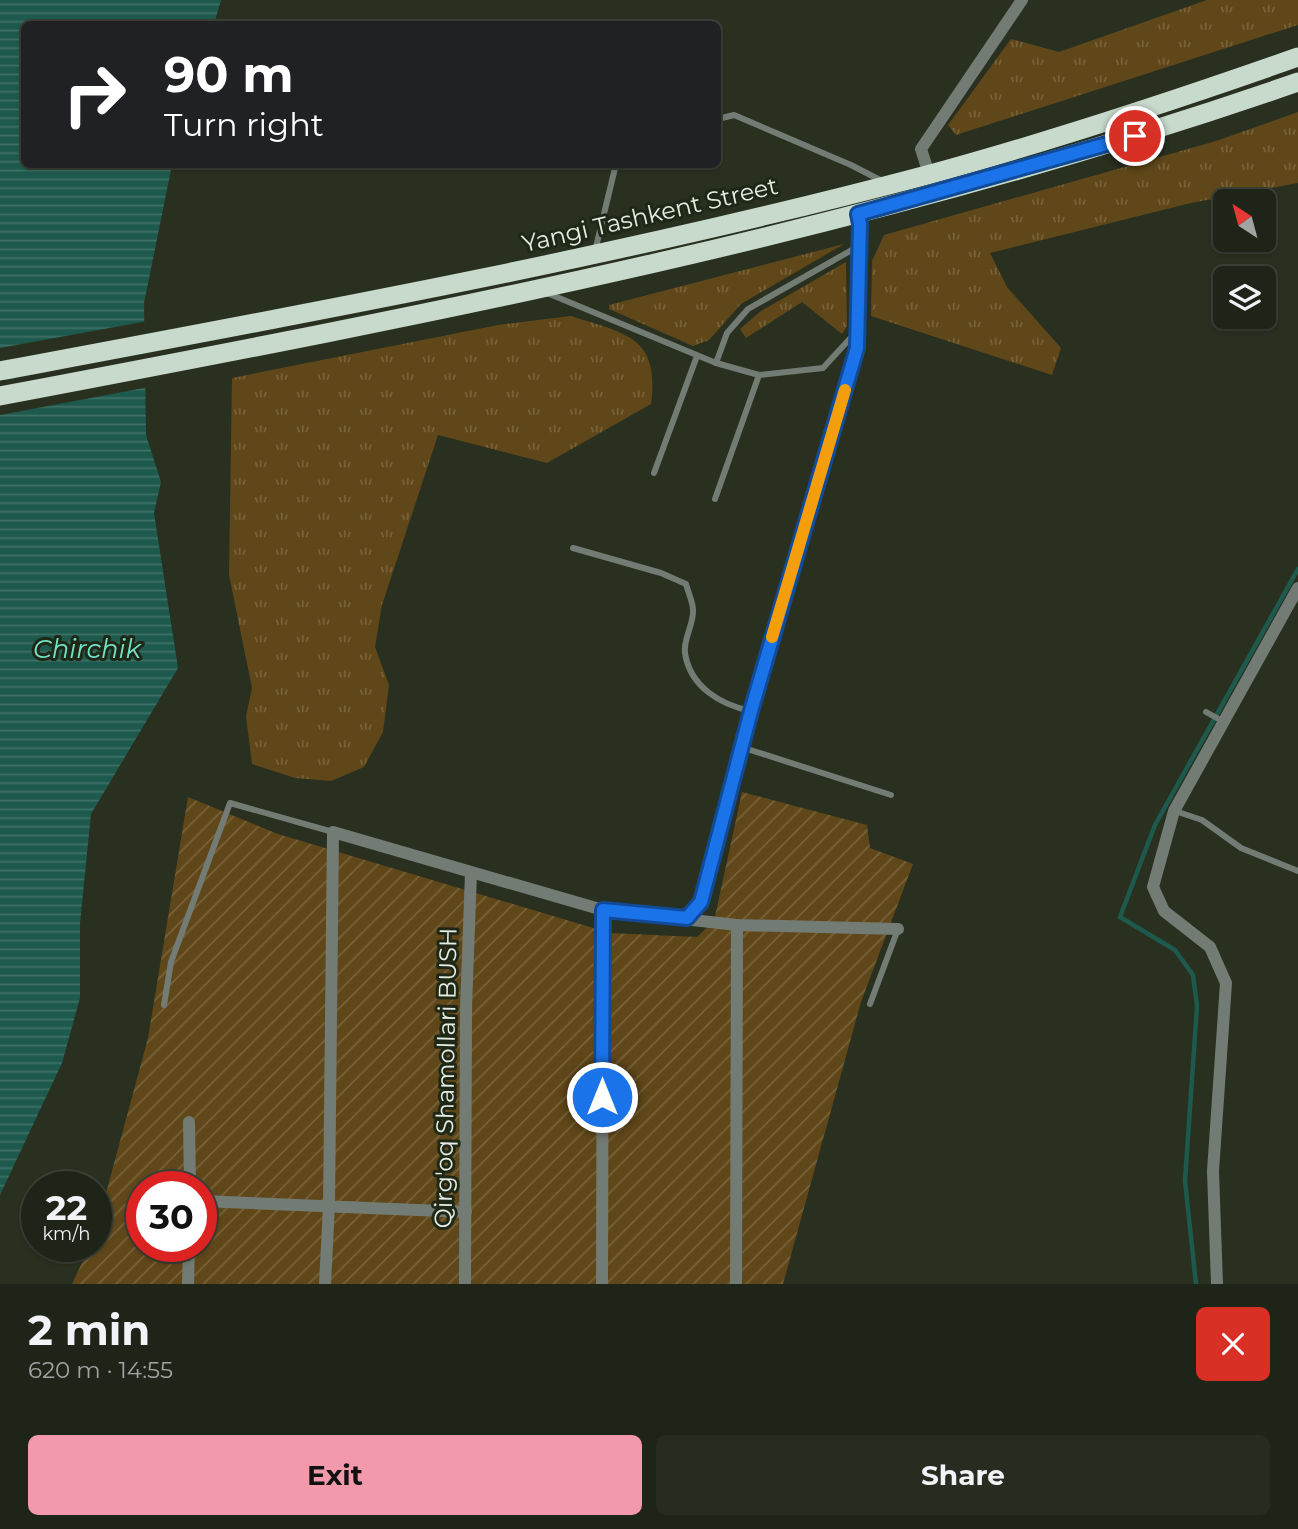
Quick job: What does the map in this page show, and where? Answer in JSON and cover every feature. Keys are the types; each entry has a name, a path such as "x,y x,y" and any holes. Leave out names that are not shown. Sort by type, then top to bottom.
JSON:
{"highway":[{"name":"Yangi Tashkent Street","path":"0,372 594,255 888,184 1128,115 1298,57"},
{"name":"Yangi Tashkent Street","path":"0,396 240,350 648,266 858,214 1046,163 1298,82"}],"street":[{"path":"929,174 921,149 1022,0"},
{"path":"687,918 701,902 751,711 857,348 858,214"},
{"path":"1217,1284 1213,1171 1226,983 1210,947 1164,911 1153,887 1174,811 1298,588"},
{"path":"325,1284 329,1206 333,832 603,910 737,925 898,929"},
{"name":"Qirg'oq Shamollari BUSH","path":"465,1284 471,873"},
{"path":"602,1284 603,910"},
{"path":"736,1284 737,925"},
{"path":"189,1122 190,1171"},
{"path":"217,1202 466,1212"},
{"path":"188,1284 189,1262"}],"lane":[{"path":"721,118 734,116 851,165 888,184"},
{"path":"594,255 615,168"},
{"path":"716,363 727,333 748,309 858,247"},
{"path":"539,290 697,356 759,376 824,369 859,329"},
{"path":"654,473 697,356"},
{"path":"715,499 759,376"},
{"path":"573,548 661,573 686,583 693,610 685,652 694,677 713,698 727,706 751,711"},
{"path":"1206,712 1225,723"},
{"path":"741,747 891,795"},
{"path":"164,1005 170,962 230,803 333,832"},
{"path":"1174,811 1202,820 1241,848 1298,871"},
{"path":"870,1004 898,929"}],"green space":[{"path":"1207,0 1298,0 1298,25 956,135 948,125 1011,39 1059,52"},
{"path":"1298,112 1298,183 1266,189 1213,189 1213,199 990,253 1007,287 1061,348 1052,375 871,316 872,261 884,235 1216,141"},
{"path":"844,244 741,304 709,340 693,346 609,309 609,305"},
{"path":"846,262 847,326 842,334 802,302 746,338 740,329 761,311"},
{"path":"571,316 608,328 635,341 650,364 651,404 547,463 438,435 382,605 375,647 389,685 383,732 364,767 331,781 295,778 252,764 246,716 252,688 229,575 232,378 498,325"},
{"path":"742,792 867,825 870,848 913,864 861,1002 783,1284 72,1284 82,1262 112,1262 112,1171 148,1038 188,797 278,834 610,933 697,937 714,921"}],"water":[{"name":"Chirchik","path":"0,0 221,0 215,21 21,21 21,168 171,168 144,303 146,435 161,482 154,513 178,668 91,814 80,923 80,998 62,1063 0,1195"}],"pier":[{"path":"148,321 149,387 0,415 0,348"}],"waterway":[{"path":"1196,1284 1185,1181 1197,1006 1193,975 1175,950 1120,917 1155,825 1298,569"}],"slow traffic":[{"path":"772,637 845,390"}],"route":[{"path":"602,1097 603,910 687,918 701,902 751,711 857,348 858,214 1135,136"}]}
